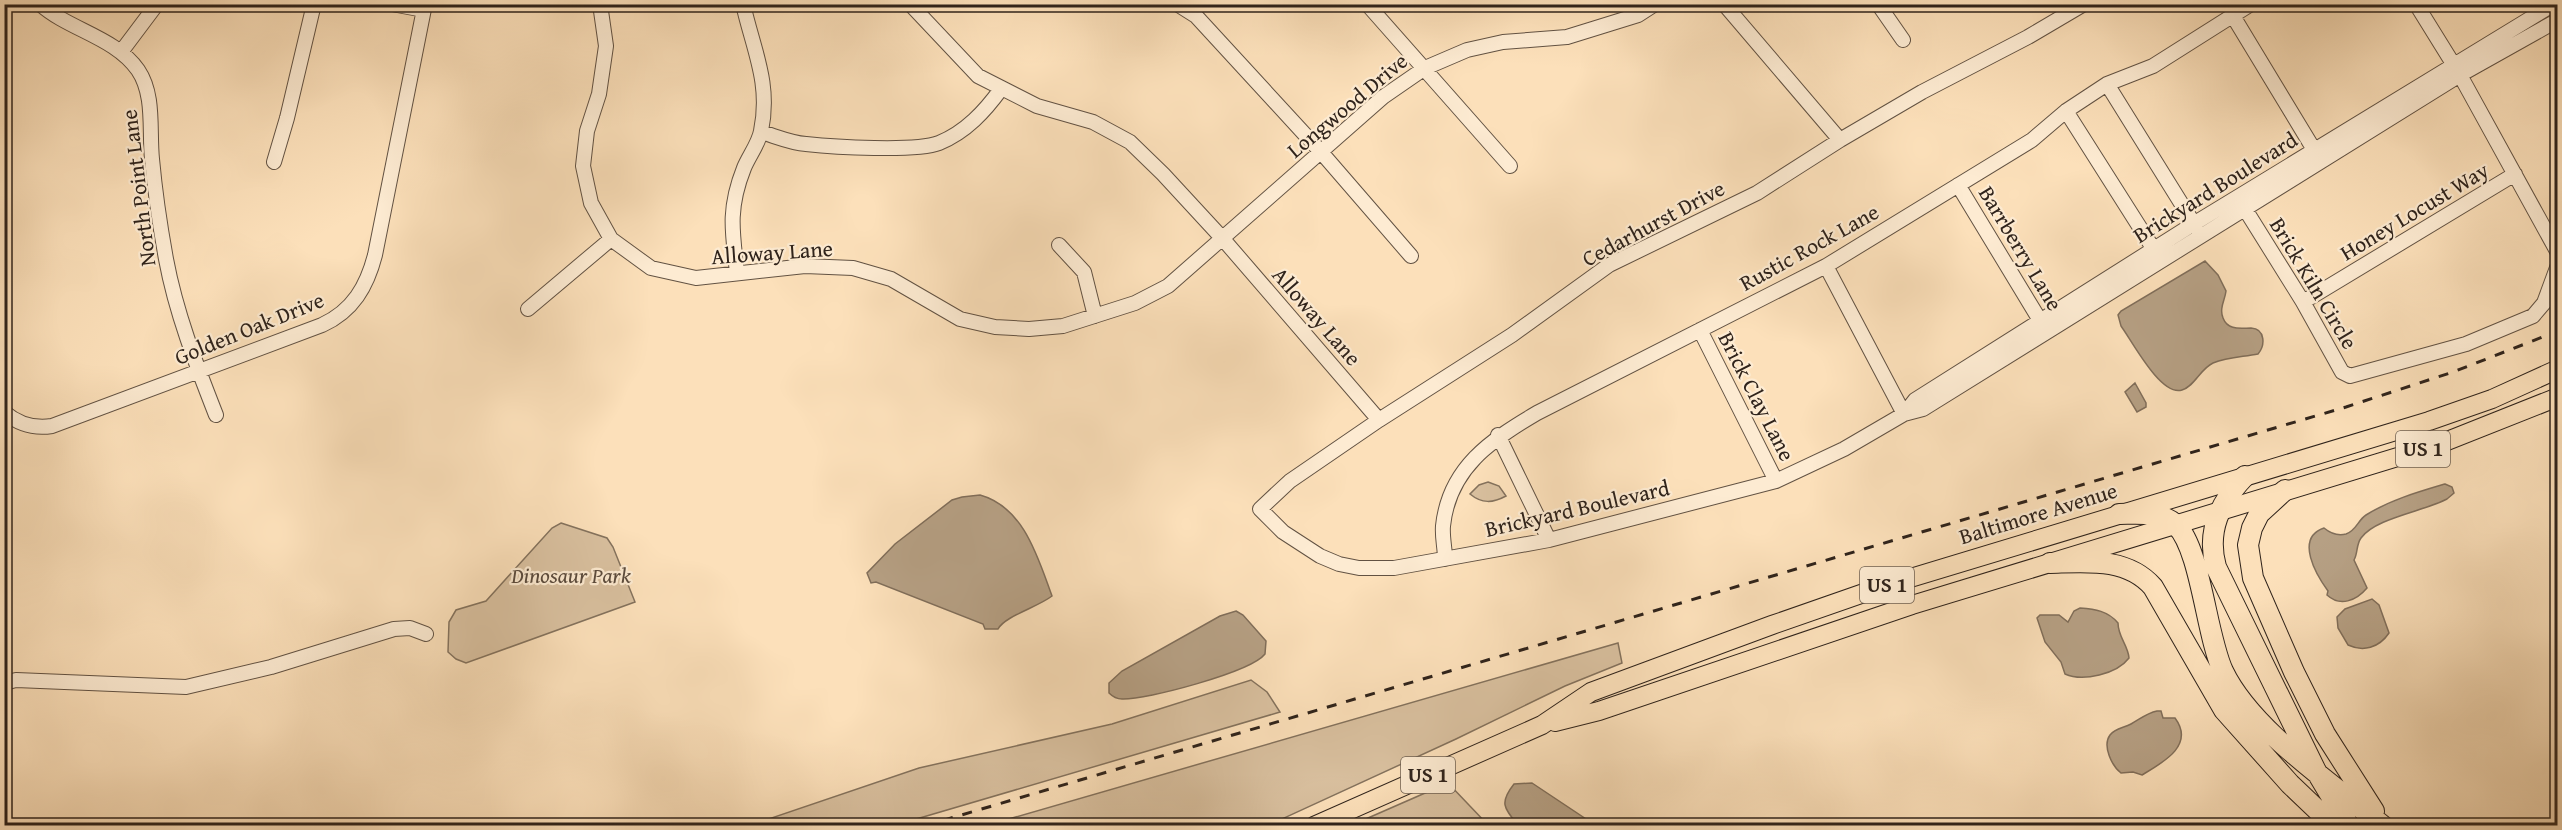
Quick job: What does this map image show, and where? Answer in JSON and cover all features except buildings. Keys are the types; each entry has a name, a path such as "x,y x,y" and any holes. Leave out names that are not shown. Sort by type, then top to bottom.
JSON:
{"highway":[{"path":"2246,476 2230,492 2214,524 2212,539 2216,567 2316,771 2349,825"},
{"path":"2285,490 2259,514 2252,528 2248,545 2253,578 2294,672 2325,734 2383,825"},
{"path":"2119,514 2155,515 2176,524 2189,546 2217,656 2231,686 2247,709 2270,734 2383,825"},
{"path":"2050,564 2089,561 2115,565 2144,578 2153,587 2224,710 2290,784 2334,825"}],"main road":[{"name":"Baltimore Avenue","path":"1542,725 1591,692 1772,625 1884,586 2429,421 2492,399 2558,369"},
{"name":"Baltimore Avenue","path":"1314,825 1542,725 1599,711 1912,605 2437,445 2558,397"}],"street":[{"name":"North Point Lane","path":"40,4 60,19 121,52 140,72 148,94 154,177 165,256 174,297 216,415"},
{"path":"121,52 157,4"},
{"path":"274,162 287,118 314,4"},
{"path":"392,4 424,7"},
{"name":"Alloway Lane","path":"600,4 606,46 598,94 587,131 583,166 591,203 611,239 651,268 696,278 805,266 853,268 891,279 960,319 994,327 1029,329 1063,326 1135,303 1168,286 1223,239"},
{"path":"737,272 731,220 735,192 761,132 764,94 761,63 743,4"},
{"name":"Alloway Lane","path":"910,4 978,76 1037,106 1093,122 1130,142 1223,239 1379,420"},
{"path":"1177,4 1196,16 1321,152 1411,256"},
{"path":"1367,4 1510,166"},
{"name":"Longwood Drive","path":"1223,239 1383,97 1425,68 1467,50 1503,42 1567,37 1638,15 1655,4"},
{"path":"1724,4 1840,140"},
{"path":"1878,4 1903,40"},
{"name":"Cedarhurst Drive","path":"1260,509 1290,481 1379,420 1512,335 1609,265 1757,193 1840,140 2084,4"},
{"name":"Rustic Rock Lane","path":"1445,559 1443,527 1455,486 1479,452 1498,435 1826,266 2032,140 2066,111 2107,84 2153,66 2251,4"},
{"path":"2416,4 2457,70 2558,253"},
{"name":"Brickyard Boulevard","path":"1904,414 1915,400 2040,320 2198,230 2457,70 2554,4"},
{"name":"Golden Oak Drive","path":"4,412 24,424 39,428 52,426 333,320 344,312 366,283 375,255 424,7"},
{"path":"2233,16 2318,155"},
{"name":"Brickyard Boulevard","path":"2457,70 2558,20"},
{"path":"2107,84 2198,230"},
{"path":"761,132 804,144 914,148 939,143 970,124 984,112 1001,89"},
{"path":"2066,111 2157,255"},
{"name":"Brickyard Boulevard","path":"2198,230 2245,209 2318,155"},
{"name":"Honey Locust Way","path":"2303,302 2515,174"},
{"name":"Barrberry Lane","path":"1958,185 2048,332"},
{"name":"Brick Kiln Circle","path":"2245,209 2303,302 2342,372 2350,376 2466,344 2533,316 2544,303 2558,265"},
{"path":"528,309 611,239"},
{"path":"1059,245 1084,272 1095,316"},
{"name":"Brickyard Boulevard","path":"1260,509 1283,532 1320,556 1339,564 1374,569 1549,540 1776,481 1844,449 1904,414 1923,410 2048,332 2157,255"},
{"path":"1826,266 1904,414"},
{"name":"Brick Clay Lane","path":"1700,330 1776,481"},
{"path":"1498,435 1549,540"},
{"path":"4,683 16,680 186,687 271,667 394,629 410,628 426,634"}],"green space":[{"path":"1488,482 1499,486 1506,496 1488,501 1479,500 1470,494 1479,485"},
{"name":"Dinosaur Park","path":"561,523 607,538 613,547 635,602 466,663 456,659 448,652 449,622 456,610 486,601 552,528"},
{"path":"1618,643 1622,663 1565,686 1269,825 988,825"},
{"path":"1251,680 1267,692 1280,712 896,825 751,825 919,768 1112,724"},
{"path":"1448,783 1488,825 1352,825"}],"shaded area":[{"path":"2205,261 2218,275 2226,291 2222,311 2225,322 2235,328 2256,329 2262,335 2263,343 2258,354 2213,363 2204,369 2187,388 2174,390 2156,377 2121,326 2118,315 2121,311"},
{"path":"2135,383 2146,403 2146,407 2137,412 2125,392"},
{"path":"2445,484 2452,487 2454,493 2447,499 2377,525 2361,538 2354,560 2367,588 2363,593 2348,601 2337,601 2327,595 2328,591 2314,567 2309,548 2310,540 2315,533 2324,528 2334,534 2346,534 2363,517 2375,510 2404,497"},
{"path":"980,495 1008,510 1018,522 1035,551 1052,596 1007,620 998,629 985,629 983,624 876,582 871,583 867,573 895,544 952,500"},
{"path":"2372,599 2379,605 2389,633 2376,645 2370,647 2359,648 2348,645 2338,628 2337,617 2345,609"},
{"path":"2080,608 2101,611 2118,623 2129,658 2124,664 2090,677 2065,674 2061,662 2045,642 2037,618 2040,615 2059,615 2068,622 2074,611"},
{"path":"1236,611 1243,615 1266,641 1265,654 1256,661 1197,684 1152,695 1122,699 1115,698 1109,693 1109,683 1122,671 1220,616"},
{"path":"2161,711 2163,718 2175,718 2180,728 2179,744 2167,758 2142,775 2133,772 2121,773 2109,756 2107,745 2110,735 2117,729"},
{"path":"1532,783 1595,825 1518,825 1507,810 1506,796 1514,784"}],"railway":[{"path":"924,826 2346,407 2453,372 2558,331"}]}
